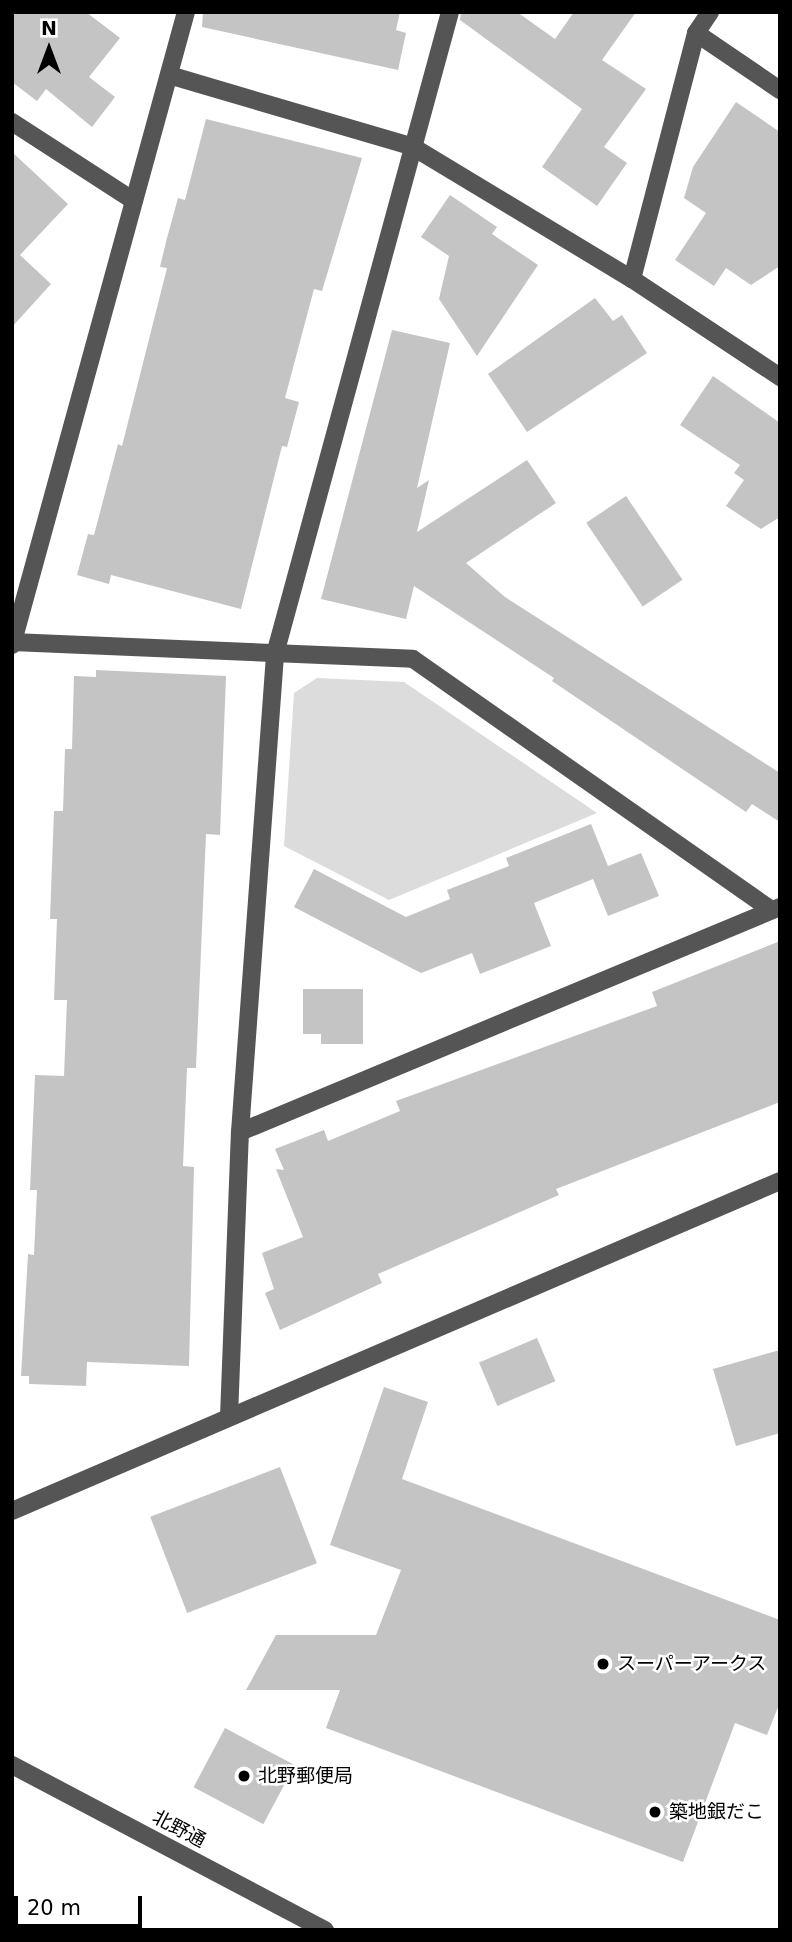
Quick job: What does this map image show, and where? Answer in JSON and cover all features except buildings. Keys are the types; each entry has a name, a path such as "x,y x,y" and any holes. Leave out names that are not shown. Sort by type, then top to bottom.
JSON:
{"street":[{"path":"186,12 12,643 413,659 776,908"},
{"path":"229,1417 240,1132 275,654 450,12"},
{"path":"632,279 696,33 710,12"},
{"path":"696,33 780,90"},
{"path":"169,75 413,147 632,279 780,377"},
{"path":"12,122 134,201"},
{"path":"240,1132 776,908"},
{"path":"12,1511 780,1181"},
{"name":"北野通","path":"12,1765 325,1930"}],"shaded area":[{"path":"317,678 404,682 597,813 389,900 284,846 294,693"}],"place":[{"name":"スーパーアークス","path":"603,1664"},
{"name":"北野郵便局","path":"244,1776"},
{"name":"築地銀だこ","path":"655,1812"}]}
